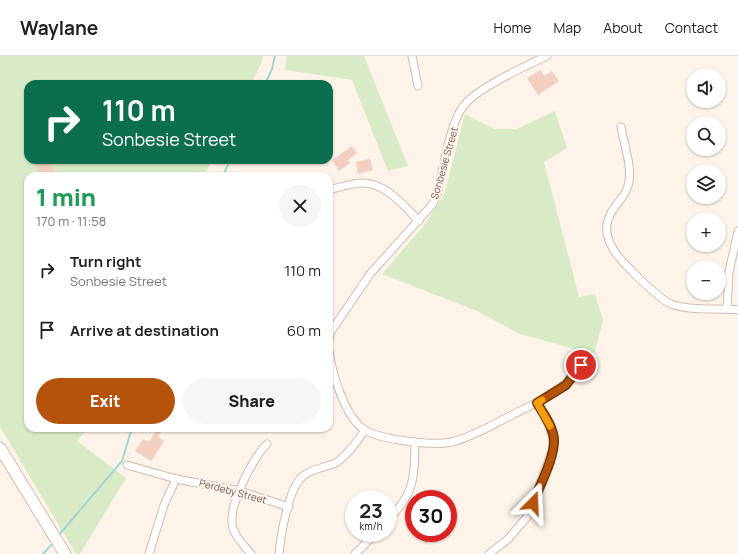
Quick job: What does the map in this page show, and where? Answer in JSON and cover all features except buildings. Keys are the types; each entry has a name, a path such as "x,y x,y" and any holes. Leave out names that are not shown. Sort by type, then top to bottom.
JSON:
{"main road":[{"path":"0,448 50,531 66,554"}],"street":[{"path":"412,56 418,86"},
{"name":"Sonbesie Street","path":"333,329 370,274 432,205 437,195 454,125 465,104 485,89 531,60 547,56"},
{"path":"621,127 630,174 626,192 611,213 608,222 607,234 612,248 660,297 671,304 683,307 727,308 738,310"},
{"path":"333,189 363,183 374,184 388,192 419,221"},
{"path":"727,308 729,272 738,231"},
{"path":"333,369 345,403 353,417 365,430 384,437 415,442 441,443 460,439 537,403 566,385 581,365"},
{"path":"489,554 508,539 527,517 553,449 554,438 550,426 537,403"},
{"path":"280,554 281,538 289,507 296,486 302,477 337,462 356,443 365,430"},
{"path":"397,511 401,507 412,486 415,442"},
{"path":"251,554 238,537 232,522 240,491 252,463 267,444"},
{"name":"Perdeby Street","path":"127,465 176,478 240,491 289,507"},
{"path":"149,554 164,505 176,478"},
{"path":"355,554 367,542"}],"green space":[{"path":"0,56 263,56 261,64 253,80 24,80 24,164 210,164 206,172 24,172 24,432 85,432 77,441 126,478 80,554 76,554 0,427"},
{"path":"287,56 364,56 408,166 388,171 352,80 285,70"},
{"path":"555,111 567,148 544,162 579,297 595,294 603,320 594,354 520,334 477,311 382,274 425,224 444,195 465,114 495,129 517,129"}],"waterway":[{"path":"267,80 272,69 275,56"},
{"path":"225,172 228,164"},
{"path":"58,536 122,461 131,432"},
{"path":"43,554 53,543"}],"slow traffic":[{"path":"542,400 537,403 550,426"}],"route":[{"path":"533,503 548,465 553,449 554,438 550,426 537,403 566,385 581,365"}]}
